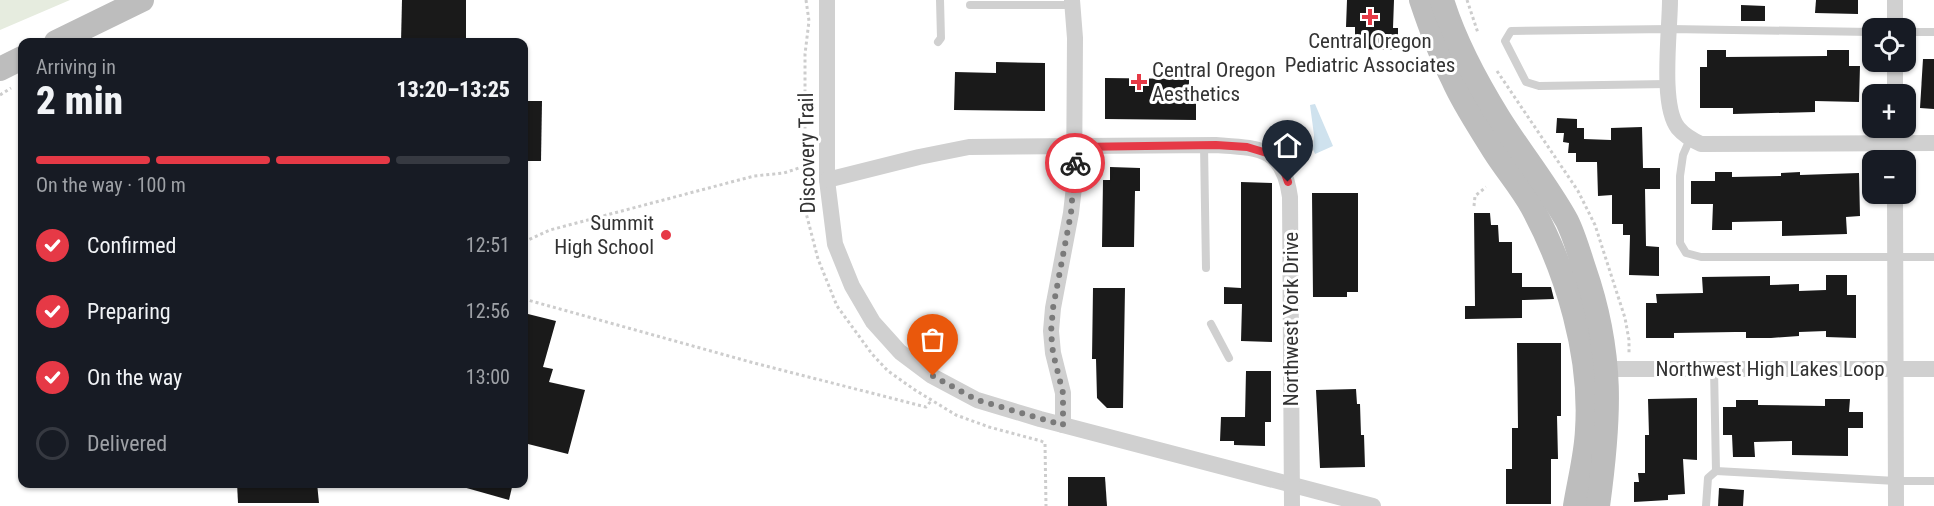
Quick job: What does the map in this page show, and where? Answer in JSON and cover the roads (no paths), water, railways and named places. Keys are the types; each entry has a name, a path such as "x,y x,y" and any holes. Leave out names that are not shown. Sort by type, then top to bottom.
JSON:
{"main road":[{"path":"64,38 142,0"},
{"path":"1420,0 1453,81 1496,154 1531,205 1552,246 1568,292 1578,330 1587,407 1587,431 1575,506"},
{"path":"1442,0 1458,42 1479,84 1568,223 1595,300 1607,369 1608,417 1598,506"},
{"path":"0,69 18,60"}],"street":[{"path":"827,0 827,180 835,243 852,286 873,321 900,352 933,376 977,400 1063,425 1373,506"},
{"path":"1670,0 1667,84 1669,110 1677,128 1690,139 1701,144 1862,137"},
{"path":"1895,0 1895,18"},
{"path":"1063,425 1063,393 1053,353 1051,332 1074,187 1072,2"},
{"path":"1910,138 1934,143"},
{"name":"Northwest York Drive","path":"827,180 969,147 1204,145 1247,147 1270,154 1283,168 1290,197 1292,506"},
{"path":"1895,204 1896,506"},
{"name":"Northwest High Lakes Loop","path":"1607,369 1934,369"}],"lane":[{"path":"938,42 941,38 940,0"},
{"path":"970,5 1072,2"},
{"path":"1667,84 1539,86 1526,82 1506,41 1511,31 1670,29 1862,32"},
{"path":"1916,32 1934,32"},
{"path":"1690,139 1683,155 1680,176 1680,243 1686,254 1701,257 1934,257"},
{"path":"1204,145 1206,268"},
{"path":"1211,324 1229,358"},
{"path":"1714,369 1716,471"},
{"path":"1706,506 1707,478 1716,471 1934,481"}],"water":[{"path":"1315,104 1333,146 1315,154 1310,105"}],"place":[{"name":"Central Oregon Pediatric Associates","path":"1370,17"},
{"name":"Central Oregon Aesthetics","path":"1139,82"},
{"name":"Summit High School","path":"666,235"}]}
